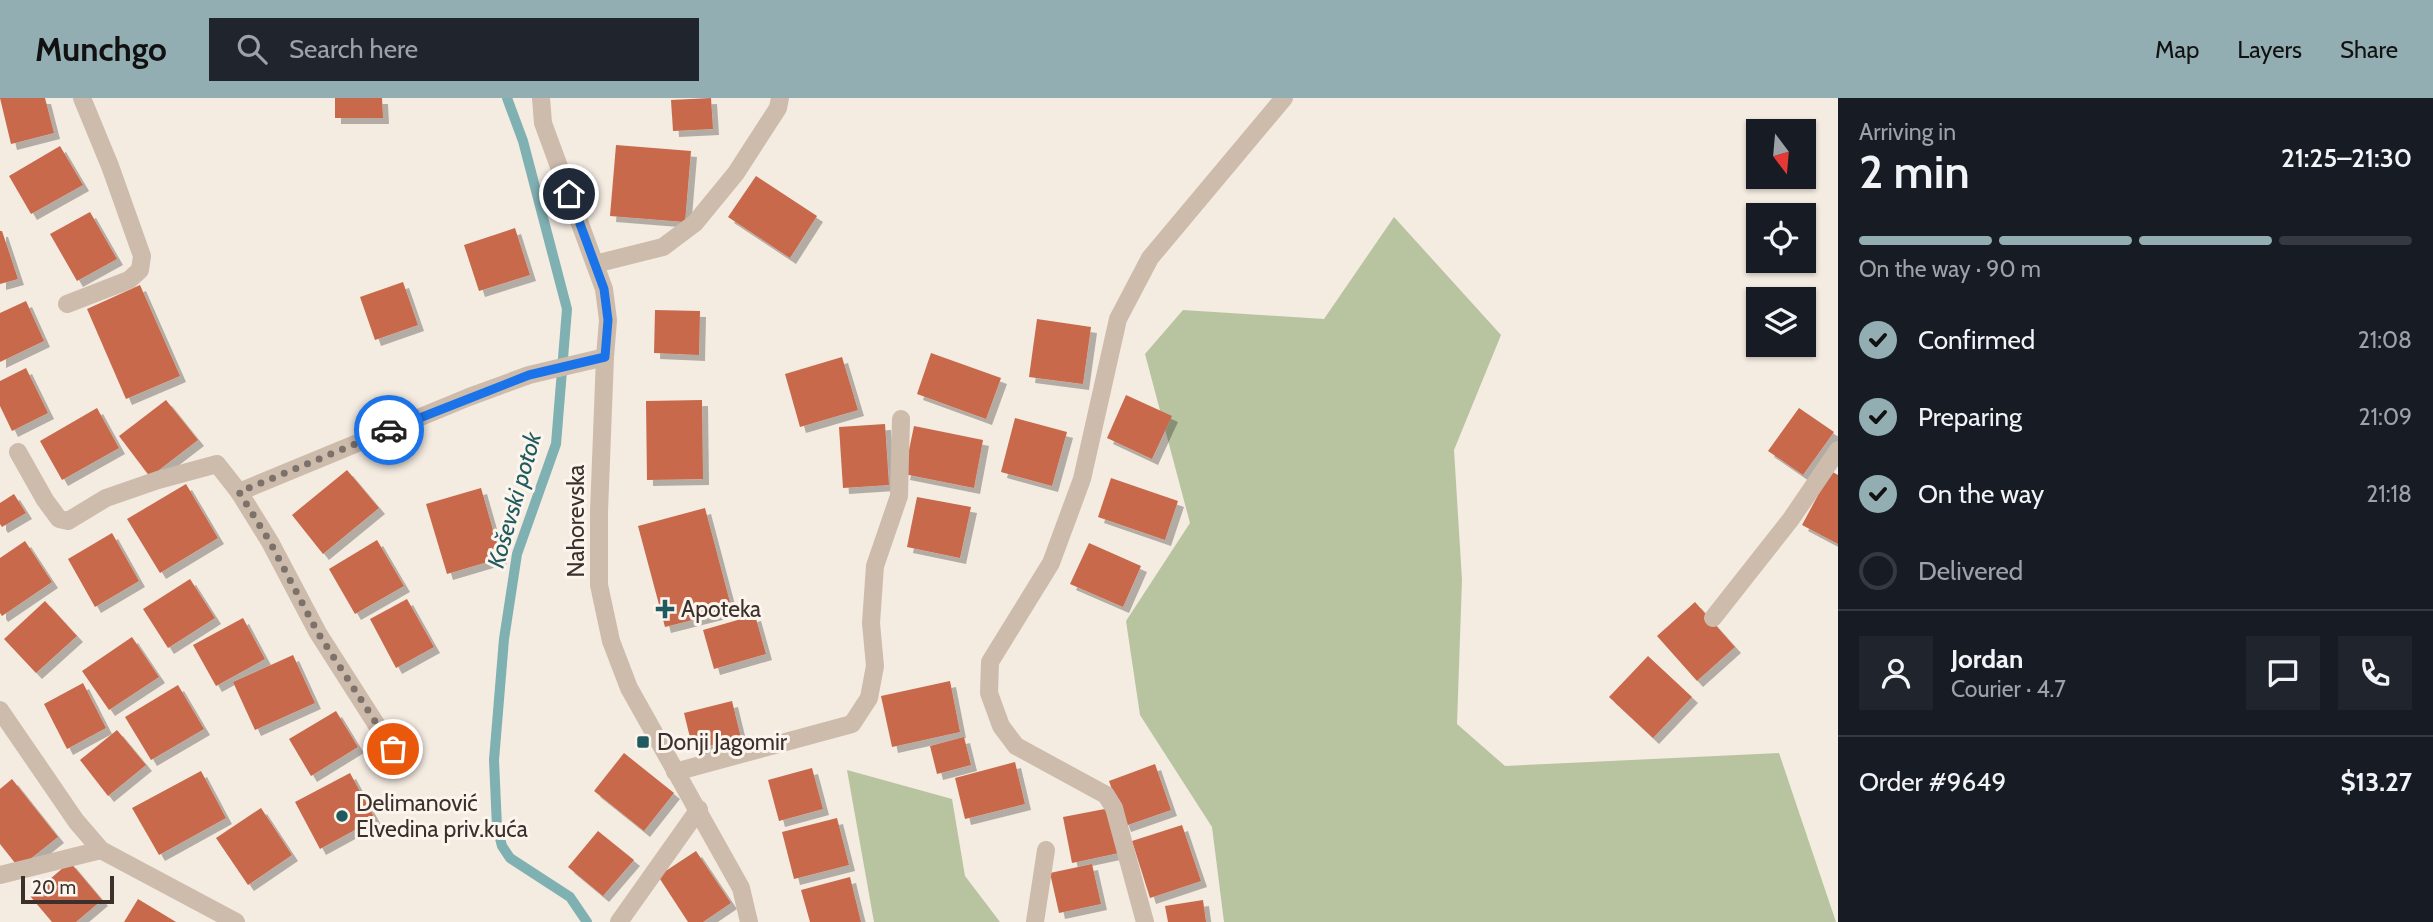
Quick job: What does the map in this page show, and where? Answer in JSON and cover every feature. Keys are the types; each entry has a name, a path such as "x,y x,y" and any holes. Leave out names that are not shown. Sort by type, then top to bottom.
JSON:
{"street":[{"path":"67,304 129,280 139,270 142,256 82,98"},
{"name":"Nahorevska","path":"541,98 542,123 604,289 608,320 599,512 599,585 611,641 629,688 741,888 749,922"},
{"path":"595,264 663,247 695,223 736,173 778,108 780,98"},
{"path":"1145,922 1110,800 1106,795 1016,746 1001,726 989,694 990,662 1051,563 1082,478 1118,319 1150,258 1284,98"},
{"path":"239,492 434,411 529,375 605,357"},
{"path":"675,772 852,724 869,698 874,666 872,623 875,566 899,496 901,419"},
{"path":"1713,618 1791,519 1838,450"},
{"path":"18,452 58,519 68,521 106,498 217,464 239,492 270,542 318,633 393,749"},
{"path":"0,710 76,821 102,850 236,922"},
{"path":"623,916 699,809"},
{"path":"0,875 102,850"},
{"path":"1035,922 1046,850"}],"green space":[{"path":"1394,217 1501,335 1454,450 1462,580 1457,724 1505,766 1779,753 1836,922 1224,922 1212,827 1140,715 1126,621 1190,523 1145,354 1183,310 1324,319"},
{"path":"847,770 952,799 965,876 1000,922 874,922"}],"building":[{"path":"0,98 45,98 54,133 11,144"},
{"path":"335,98 382,98 383,118 335,118"},
{"path":"711,98 713,129 673,131 671,100"},
{"path":"616,145 691,151 685,222 610,216"},
{"path":"60,146 83,185 31,214 9,176"},
{"path":"756,176 817,216 790,258 728,217"},
{"path":"90,212 117,259 77,281 50,234"},
{"path":"515,228 530,275 479,291 464,245"},
{"path":"0,231 18,279 0,284"},
{"path":"403,282 418,325 375,340 360,297"},
{"path":"140,285 180,376 126,399 87,309"},
{"path":"26,301 44,341 0,362 0,313"},
{"path":"655,310 700,311 699,355 654,353"},
{"path":"1037,319 1091,327 1083,384 1029,377"},
{"path":"931,353 1001,378 986,419 917,394"},
{"path":"842,357 858,410 800,427 785,374"},
{"path":"26,368 48,413 12,431 0,406 0,381"},
{"path":"1126,395 1172,416 1152,459 1107,438"},
{"path":"166,400 198,440 150,477 119,436"},
{"path":"702,400 703,479 647,480 646,401"},
{"path":"97,408 119,448 62,480 40,441"},
{"path":"1799,408 1834,432 1803,475 1768,451"},
{"path":"1015,418 1067,432 1052,486 1001,472"},
{"path":"885,424 889,485 843,488 839,427"},
{"path":"914,426 983,440 974,488 904,474"},
{"path":"347,470 379,508 323,554 292,515"},
{"path":"1831,471 1838,475 1838,544 1802,525"},
{"path":"1111,478 1178,501 1165,540 1098,517"},
{"path":"186,484 218,538 160,573 127,519"},
{"path":"481,488 501,558 447,574 426,504"},
{"path":"14,494 26,513 2,527 0,503"},
{"path":"917,497 971,507 960,558 907,547"},
{"path":"705,508 732,610 665,627 638,526"},
{"path":"112,533 139,581 95,607 68,559"},
{"path":"377,540 404,586 355,614 329,569"},
{"path":"25,541 52,582 2,616 0,558"},
{"path":"1089,543 1141,566 1123,607 1070,584"},
{"path":"190,579 215,618 168,648 143,609"},
{"path":"407,599 434,647 396,668 370,619"},
{"path":"45,601 77,636 36,673 4,639"},
{"path":"1695,602 1735,647 1697,681 1657,636"},
{"path":"755,615 766,654 714,669 703,630"},
{"path":"243,618 265,659 216,686 193,645"},
{"path":"132,637 159,677 109,710 82,671"},
{"path":"293,655 315,703 255,730 233,682"},
{"path":"1648,656 1692,697 1653,738 1609,697"},
{"path":"950,681 960,732 892,747 881,696"},
{"path":"83,683 106,728 67,749 44,704"},
{"path":"178,685 204,729 151,760 125,717"},
{"path":"732,701 741,738 693,750 684,713"},
{"path":"336,711 358,747 311,776 289,739"},
{"path":"117,730 146,765 108,796 80,760"},
{"path":"964,737 971,765 937,774 930,746"},
{"path":"624,753 674,793 644,831 594,791"},
{"path":"1015,762 1025,804 965,819 955,778"},
{"path":"1155,764 1171,810 1125,826 1109,781"},
{"path":"812,768 823,809 779,821 768,780"},
{"path":"201,771 226,818 159,855 132,808"},
{"path":"350,773 375,819 320,849 295,802"},
{"path":"12,779 58,837 19,868 0,844 0,789"},
{"path":"261,808 292,855 248,885 216,838"},
{"path":"1110,808 1119,853 1072,863 1063,817"},
{"path":"837,818 849,865 794,879 782,832"},
{"path":"1182,825 1201,881 1150,898 1132,841"},
{"path":"598,831 634,860 603,896 568,867"},
{"path":"696,851 731,903 703,922 688,922 658,876"},
{"path":"70,862 102,900 76,922 52,922 30,896"},
{"path":"1092,864 1101,904 1059,913 1050,873"},
{"path":"850,877 861,922 810,922 801,890"},
{"path":"138,899 176,922 124,922"},
{"path":"1203,900 1206,922 1168,922 1165,906"}],"waterway":[{"name":"Koševski potok","path":"507,98 523,141 567,309 556,444 517,554 504,639 494,760 497,827 502,846 510,858 570,897 587,922"}],"way so far":[{"path":"389,430 239,492 270,542 318,633 393,749"}],"place":[{"name":"Apoteka","path":"665,609"},
{"name":"Donji Jagomir","path":"643,742"},
{"name":"Delimanović Elvedina priv.kuća","path":"342,816"}],"route":[{"path":"389,430 529,375 605,357 608,320 604,289 569,194"}]}
